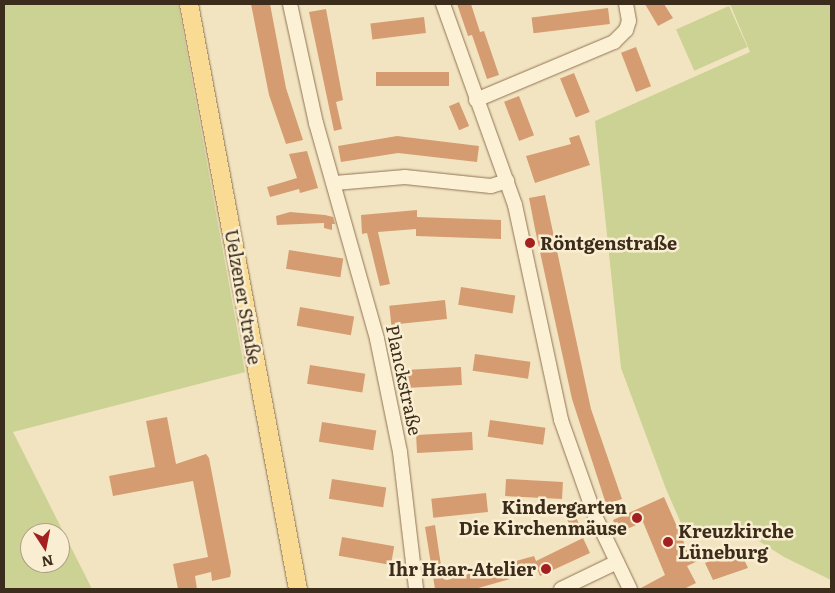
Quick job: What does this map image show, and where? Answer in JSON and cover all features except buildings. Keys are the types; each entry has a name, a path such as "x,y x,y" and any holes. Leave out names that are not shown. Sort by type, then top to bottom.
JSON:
{"main road":[{"name":"Uelzener Straße","path":"188,4 298,589"}],"street":[{"name":"Planckstraße","path":"290,4 312,109 335,183 383,365 400,452 416,589"},
{"path":"443,4 476,100 507,181 561,420 595,516 630,589"},
{"path":"476,100 614,42 622,36 629,21 626,4"},
{"path":"335,183 405,177 490,186 507,181"},
{"path":"561,589 617,562"}],"green space":[{"path":"4,4 178,4 245,372 13,432 59,523 20,523 20,573 70,573 70,545 92,589 4,589"},
{"path":"730,4 831,4 831,580 784,557 735,526 687,537 666,489 621,368 595,121 750,52"},
{"path":"729,6 747,47 694,71 676,30"}],"place":[{"name":"Röntgenstraße","path":"530,243"},
{"name":"Kindergarten Die Kirchenmäuse","path":"637,518"},
{"name":"Kreuzkirche Lüneburg","path":"668,542"},
{"name":"Ihr Haar-Atelier","path":"546,569"}]}
